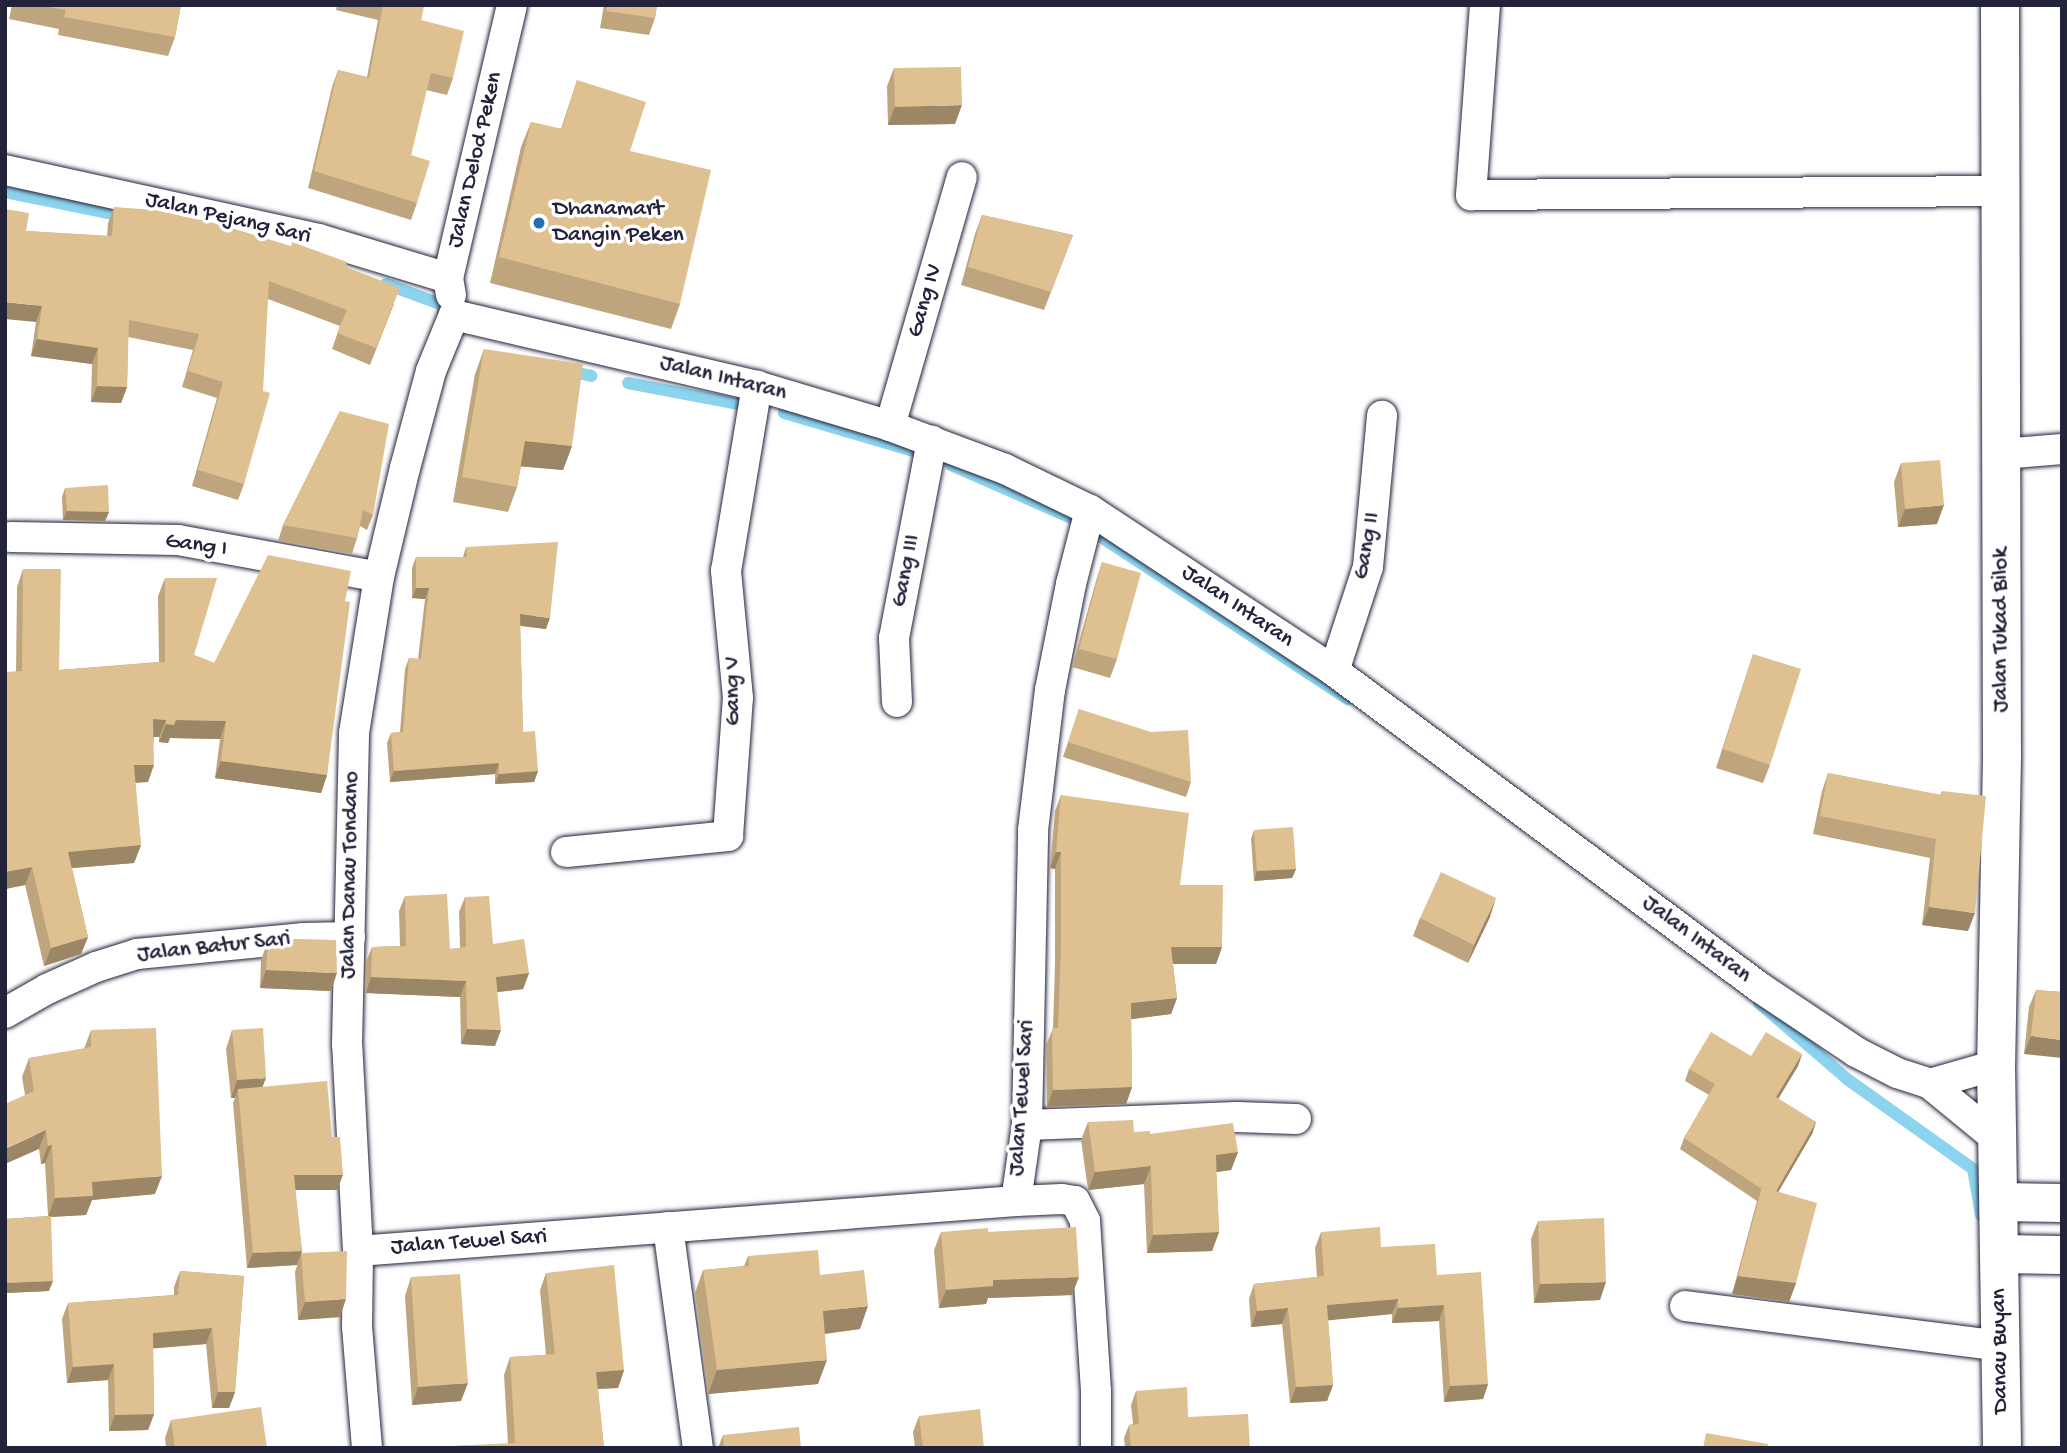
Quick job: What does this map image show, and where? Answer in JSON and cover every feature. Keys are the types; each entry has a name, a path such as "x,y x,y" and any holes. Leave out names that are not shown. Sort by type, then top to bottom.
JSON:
{"street":[{"name":"Jalan Delod Peken","path":"454,315 449,278 512,5"},
{"path":"1485,5 1471,195 2000,191"},
{"name":"Jalan Tukad Bilok","path":"2000,5 2002,757 1996,1065 2000,1254"},
{"name":"Jalan Pejang Sari","path":"5,170 319,239 449,278"},
{"name":"Gang IV","path":"890,426 962,177"},
{"name":"Jalan Intaran","path":"454,315 757,386 890,426 1005,468 1090,509 1334,671 1759,987 1856,1052 1897,1073 1930,1084 1997,1139"},
{"name":"Jalan Danau Tondano","path":"368,1448 357,1325 358,1251 347,1044 354,733 379,578 431,371 454,315"},
{"name":"Gang V","path":"566,852 728,836 738,698 726,571 757,386"},
{"name":"Gang II","path":"1334,671 1368,567 1382,416"},
{"name":"Gang III","path":"897,702 894,638 932,441"},
{"path":"2002,454 2062,449"},
{"name":"Jalan Tewel Sari","path":"358,1251 1016,1201 1027,1125 1032,830 1050,690 1071,584 1090,509"},
{"name":"Gang I","path":"11,537 178,540 379,578"},
{"name":"Jalan Batur Sari","path":"5,1013 47,989 96,967 137,954 304,938 351,937"},
{"path":"1930,1084 1996,1065"},
{"path":"1027,1125 1237,1117 1296,1119"},
{"path":"1016,1201 1075,1201 1085,1221 1096,1391 1096,1448"},
{"path":"2000,1202 2060,1203 2062,1255 2000,1254"},
{"path":"668,1227 698,1448"},
{"name":"Danau Buyan","path":"2000,1254 2002,1448"},
{"path":"1685,1306 2001,1346"}],"building":[{"path":"39,5 181,5 175,37 64,17 66,10"},
{"path":"383,5 424,5 421,20 464,31 453,78 431,73 411,155 430,161 417,203 314,171 338,70 369,78"},
{"path":"607,5 657,5 655,18 606,11"},
{"path":"961,67 962,105 895,107 894,68"},
{"path":"577,80 646,102 630,151 711,170 680,304 499,257 531,122 562,129"},
{"path":"114,207 155,210 218,224 291,246 292,242 347,262 346,267 400,288 376,348 337,333 347,310 269,281 263,391 270,393 244,484 198,470 223,382 188,371 199,334 129,320 127,387 97,386 98,348 37,339 42,306 5,302 5,209 29,213 26,231 112,236"},
{"path":"982,215 1073,235 1051,292 968,267"},
{"path":"484,349 583,364 572,446 525,441 517,487 462,477"},
{"path":"340,411 389,424 373,515 363,510 357,538 283,525"},
{"path":"1940,460 1944,505 1905,509 1901,463"},
{"path":"108,485 109,512 67,511 65,488"},
{"path":"558,542 550,618 520,614 523,732 535,731 538,771 499,774 499,763 394,771 391,733 403,732 409,658 421,659 429,588 416,588 416,557 467,557 466,547"},
{"path":"268,555 351,571 345,601 350,602 327,775 221,761 226,721 176,720 174,725 166,724 166,720 153,719 154,765 134,765 141,845 68,852 88,937 51,948 32,867 5,872 5,672 22,671 23,569 61,569 59,670 165,662 165,578 217,578 194,655 214,663"},
{"path":"1102,562 1141,573 1117,659 1079,649"},
{"path":"1753,654 1801,669 1770,765 1723,749"},
{"path":"1079,709 1151,732 1188,730 1191,782 1068,742"},
{"path":"1828,773 1941,795 1942,791 1986,796 1975,913 1929,907 1936,839 1820,816"},
{"path":"1061,795 1189,813 1180,885 1223,885 1222,947 1171,947 1177,998 1131,1003 1132,1087 1053,1090 1052,1028 1058,1028 1061,947 1061,852 1056,852"},
{"path":"1293,827 1296,869 1257,871 1254,830"},
{"path":"1441,872 1496,898 1474,945 1420,918"},
{"path":"447,894 450,949 466,947 465,897 489,896 493,944 524,939 529,973 496,977 501,1030 467,1029 466,981 371,977 372,947 406,946 405,896"},
{"path":"336,940 337,973 266,970 268,941"},
{"path":"2036,990 2062,992 2062,1040 2031,1036"},
{"path":"156,1028 162,1176 92,1182 93,1196 55,1198 52,1145 48,1146 46,1130 5,1149 5,1104 34,1091 29,1058 91,1047 91,1030"},
{"path":"263,1028 266,1078 237,1080 232,1030"},
{"path":"1711,1032 1751,1056 1766,1032 1802,1054 1776,1097 1816,1122 1776,1191 1762,1189 1684,1138 1715,1084 1689,1069"},
{"path":"327,1081 332,1137 340,1137 343,1175 294,1175 302,1251 253,1253 238,1089"},
{"path":"1133,1120 1134,1132 1150,1131 1150,1134 1233,1123 1238,1152 1216,1155 1219,1232 1153,1235 1151,1166 1095,1172 1088,1122"},
{"path":"1762,1187 1817,1203 1796,1283 1738,1276"},
{"path":"51,1216 53,1281 5,1283 5,1219"},
{"path":"1604,1218 1606,1282 1540,1284 1538,1221"},
{"path":"1076,1227 1079,1277 993,1280 993,1286 946,1290 941,1232 988,1228 988,1232"},
{"path":"1380,1227 1381,1247 1435,1244 1437,1275 1481,1272 1488,1384 1450,1386 1444,1305 1398,1308 1398,1299 1327,1305 1333,1385 1296,1387 1288,1308 1257,1311 1254,1284 1324,1276 1321,1232"},
{"path":"818,1250 820,1275 864,1270 868,1306 823,1311 827,1360 717,1370 703,1270 749,1266 748,1256"},
{"path":"347,1251 346,1299 305,1302 301,1253"},
{"path":"614,1265 624,1370 596,1372 604,1448 453,1448 515,1443 510,1357 555,1354 546,1273"},
{"path":"180,1271 244,1276 235,1392 218,1392 212,1328 153,1333 154,1414 115,1415 114,1364 73,1367 68,1303 178,1295"},
{"path":"460,1274 468,1383 418,1387 411,1277"},
{"path":"1187,1387 1188,1417 1248,1414 1250,1448 1131,1448 1129,1425 1139,1424 1136,1391"},
{"path":"261,1407 267,1448 175,1448 171,1420"},
{"path":"980,1409 984,1448 923,1448 919,1416"},
{"path":"799,1427 801,1448 724,1448 723,1435"},
{"path":"1706,1433 1768,1444 1767,1448 1703,1448"}],"waterway":[{"path":"5,192 128,217"},
{"path":"386,284 443,305 443,317"},
{"path":"568,371 591,376"},
{"path":"628,383 743,405"},
{"path":"784,413 920,453"},
{"path":"951,465 1071,518"},
{"path":"1104,539 1348,699"},
{"path":"1759,1003 1847,1079 1973,1169 1981,1215"}],"place":[{"name":"Dhanamart Dangin Peken","path":"539,223"}]}
